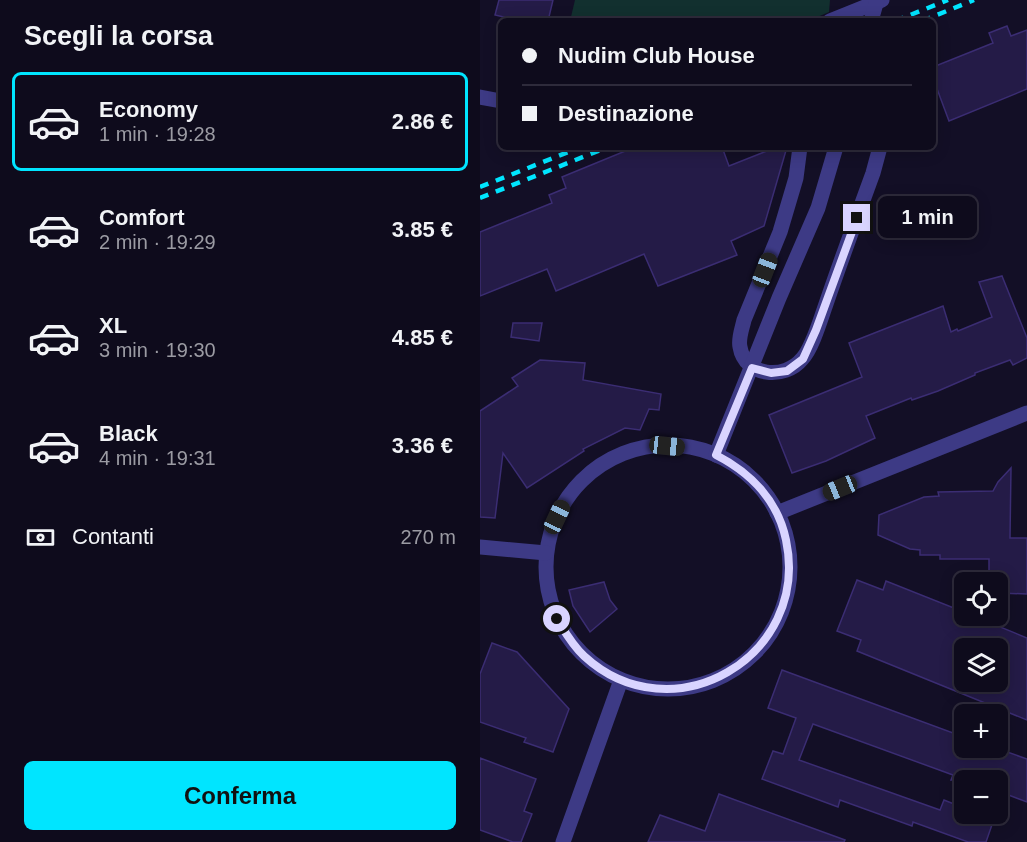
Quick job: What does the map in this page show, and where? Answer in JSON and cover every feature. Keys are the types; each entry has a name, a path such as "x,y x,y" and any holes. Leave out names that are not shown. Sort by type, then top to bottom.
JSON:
{"street":[{"path":"872,18 877,0"},
{"path":"834,18 848,7 882,0"},
{"path":"480,97 498,100"},
{"path":"800,150 796,178 780,232 744,320 740,347 744,358 752,368 771,373 787,371 803,359 816,330 879,150"},
{"path":"716,455 818,208 835,150"},
{"path":"777,513 1027,413"},
{"path":"667,446 692,448 716,455 745,473 763,492 777,513 785,533 789,553 786,595 775,624 757,650 723,676 704,684 662,689 621,680 592,662 568,638 557,619 549,598 546,575 546,552 552,528 562,505 577,485 596,469 618,456 642,448 667,446"},
{"path":"480,547 546,552"},
{"path":"563,842 621,680"}],"green space":[{"path":"575,0 830,0 829,12 815,18 571,18"}],"building":[{"path":"499,0 553,0 549,18 508,18 495,15"},
{"path":"1007,26 1011,36 1027,30 1027,89 949,121 936,86 936,66 993,43 989,33"},
{"path":"628,150 723,150 729,166 769,150 786,150 764,226 731,241 737,255 658,286 644,254 556,291 547,269 480,296 480,232 552,203 549,195 566,188 562,177"},
{"path":"1002,276 1027,338 1027,358 1013,365 1010,360 975,373 938,391 912,400 911,398 866,416 875,438 826,461 792,473 769,415 862,377 849,343 943,306 951,332 992,317 979,282"},
{"path":"513,323 542,323 539,341 511,337"},
{"path":"540,360 585,363 583,380 661,394 659,410 649,409 640,430 625,428 583,449 584,451 527,488 503,453 495,518 480,517 480,411 518,386 512,378"},
{"path":"1011,468 1010,538 1027,538 1027,594 1008,593 1008,572 989,572 989,559 940,559 940,555 920,555 920,550 910,549 878,535 879,515 924,497 939,496 938,492 993,491"},
{"path":"857,580 883,590 886,581 954,608 954,626 998,626 1027,638 1027,720 1008,712 1008,704 988,704 958,692 1008,692 1008,638 954,638 954,690 857,651 861,640 837,631"},
{"path":"604,582 610,600 617,609 590,632 573,606 569,590"},
{"path":"492,643 517,652 569,709 553,752 524,742 526,738 480,722 480,674"},
{"path":"782,670 954,733 954,758 1008,758 1008,752 1027,759 1027,802 1008,795 1008,770 954,770 954,780 951,780 953,775 813,724 799,760 940,810 944,800 954,804 954,824 992,824 986,842 968,842 913,822 912,826 840,800 838,807 762,779 773,751 783,754 796,718 768,708"},
{"path":"480,758 536,779 524,811 532,814 521,842 513,842 480,830"},
{"path":"719,794 845,840 844,842 648,842 660,815 705,831"}],"railway":[{"path":"903,18 948,0"},
{"path":"929,18 974,0"},
{"path":"480,187 573,150"},
{"path":"480,198 600,150"}],"route":[{"path":"557,619 568,638 583,655 601,669 621,680 662,689 704,684 723,676 757,650 770,634 780,615 786,595 789,553 785,533 777,513 758,485 745,473 716,455 752,368 771,373 787,371 803,359 857,218"}]}
